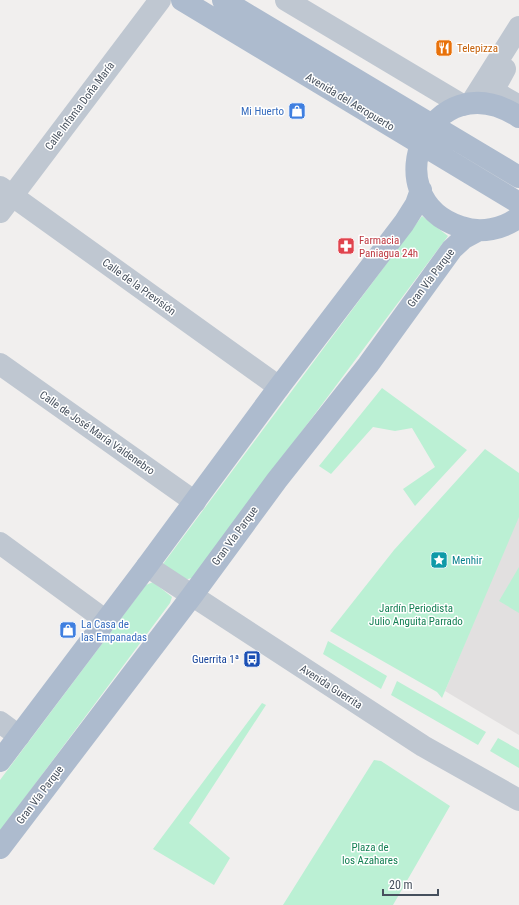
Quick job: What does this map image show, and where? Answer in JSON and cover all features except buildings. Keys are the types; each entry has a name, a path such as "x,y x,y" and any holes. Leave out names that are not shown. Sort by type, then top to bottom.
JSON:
{"main road":[{"name":"Avenida del Aeropuerto","path":"182,0 519,203"},
{"name":"Avenida del Aeropuerto","path":"223,0 519,177"},
{"path":"519,117 502,107 487,104 466,104 442,115 432,124 420,144 416,170 420,190 431,208 440,216 457,226 477,231 498,228 519,217"},
{"path":"0,761 195,502 279,387 409,217 416,204 420,190"},
{"name":"Gran Vía Parque","path":"0,848 192,597 276,480 368,365 452,249 464,238 477,231"}],"street":[{"name":"Calle Infanta Doña María","path":"4,198 160,0"},
{"path":"286,0 466,104 519,27"},
{"path":"519,46 493,91 519,106"},
{"name":"Calle de la Previsión","path":"4,198 279,387"},
{"name":"Calle de José María Valdenebro","path":"0,364 195,502"},
{"path":"0,543 105,620"},
{"name":"Avenida Guerrita","path":"147,566 192,597 423,746 519,800"},
{"path":"0,722 19,736"}],"shaded area":[{"path":"519,513 519,735 445,691"}],"green space":[{"path":"422,216 448,236 192,578 184,580 163,564"},
{"path":"382,388 467,450 415,506 403,489 435,467 412,428 395,431 373,427 331,474 319,466"},
{"name":"Jardín Periodista Julio Anguita Parrado","path":"485,449 519,473 519,517 442,698 437,692 330,631 394,550"},
{"path":"519,567 519,613 499,601"},
{"path":"153,582 172,597 170,603 0,831 0,780 146,585"},
{"path":"328,641 387,676 381,689 323,654"},
{"path":"397,681 486,732 478,745 391,695"},
{"path":"262,703 266,705 189,823 230,858 214,885 153,849"},
{"path":"498,738 519,750 519,768 490,751"},
{"name":"Plaza de los Azahares","path":"374,760 381,761 450,806 393,905 283,905"}],"place":[{"name":"Telepizza","path":"444,48"},
{"name":"Mi Huerto","path":"297,111"},
{"name":"Farmacia Paniagua 24h","path":"346,246"},
{"name":"Menhir","path":"439,560"},
{"name":"La Casa de las Empanadas","path":"68,630"},
{"name":"Guerrita 1ª","path":"252,659"}]}
